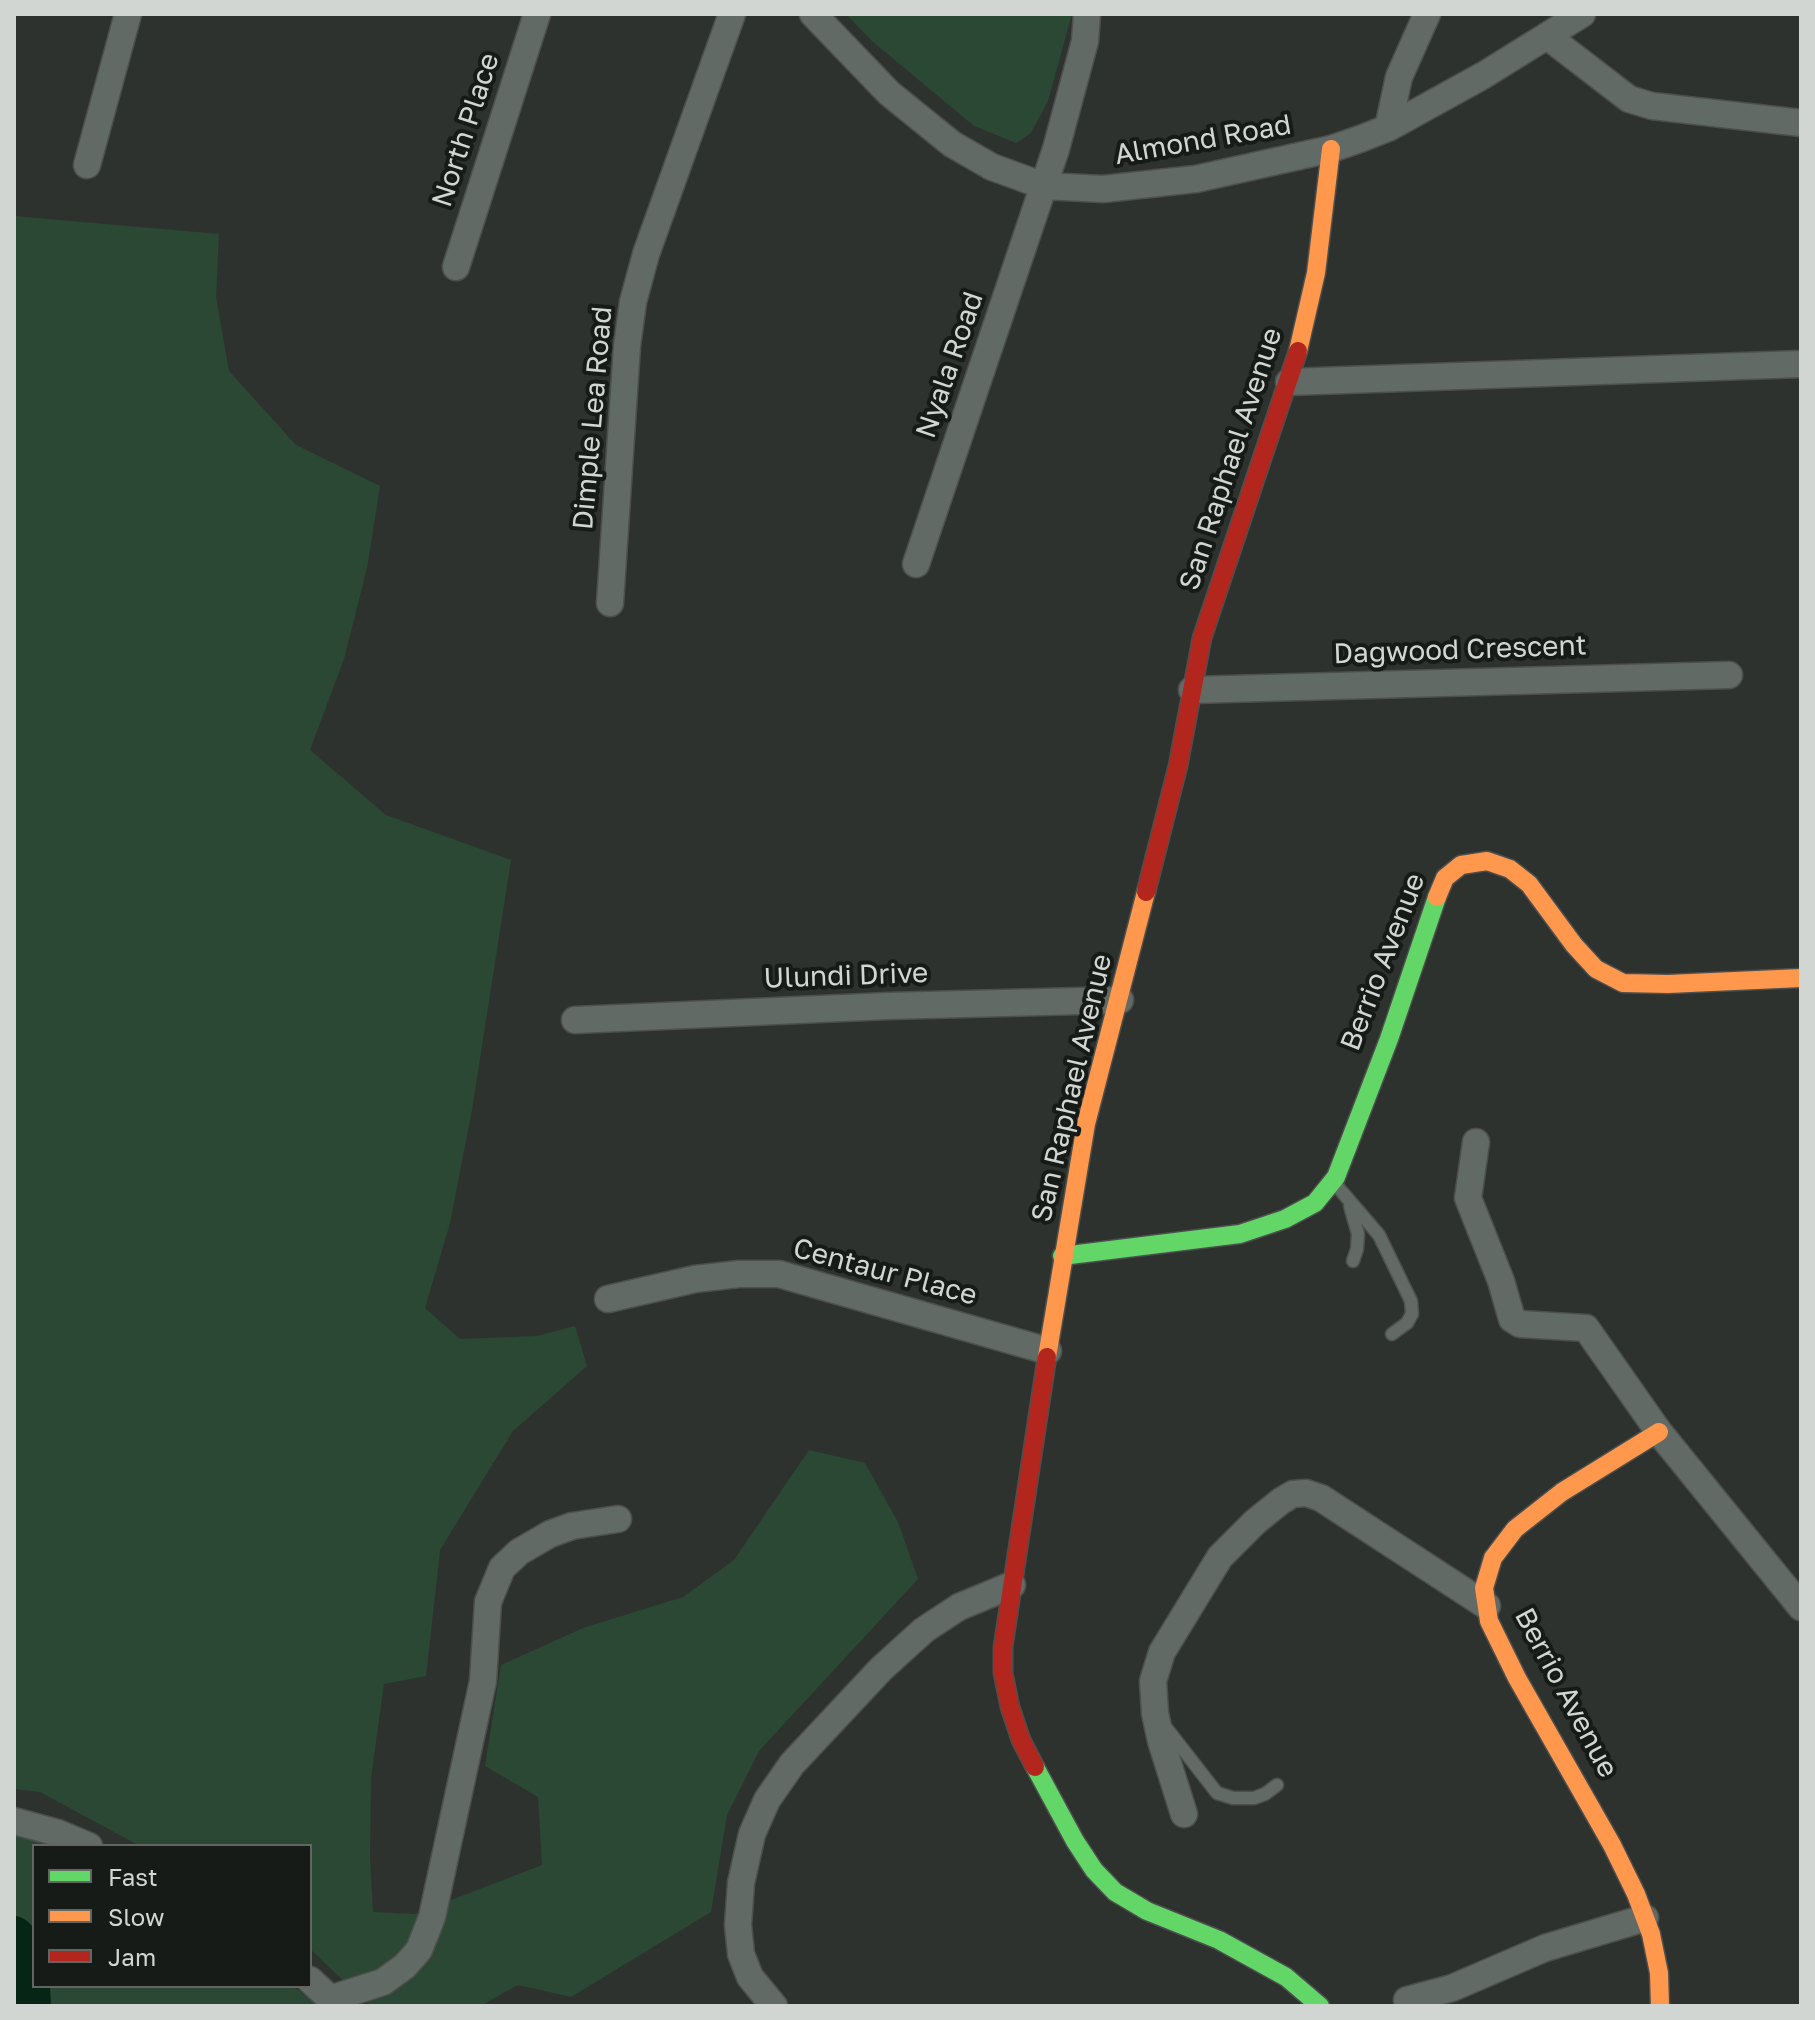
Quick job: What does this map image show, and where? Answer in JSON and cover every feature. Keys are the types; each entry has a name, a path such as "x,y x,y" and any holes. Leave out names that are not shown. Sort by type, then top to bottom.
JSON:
{"street":[{"path":"87,165 128,14"},
{"name":"North Place","path":"456,267 537,14"},
{"name":"Dimple Lea Road","path":"610,603 627,346 633,302 646,254 732,14"},
{"name":"Almond Road","path":"813,14 889,93 952,144 992,167 1044,186 1103,189 1196,179 1331,149 1388,128 1484,75 1582,14"},
{"name":"Nyala Road","path":"916,564 1044,186 1085,41 1087,14"},
{"path":"1388,128 1399,77 1427,14"},
{"path":"1547,36 1629,99 1679,109 1801,123"},
{"name":"San Raphael Avenue","path":"1320,2006 1286,1977 1219,1940 1147,1911 1115,1892 1094,1870 1021,1740 1003,1673 1003,1647 1062,1256 1086,1124 1178,766 1202,638 1289,382 1316,273 1331,149"},
{"path":"1289,382 1801,364"},
{"name":"Dagwood Crescent","path":"1192,690 1729,675"},
{"name":"Berrio Avenue","path":"1062,1256 1240,1234 1285,1219 1315,1203 1332,1181 1389,1039 1445,878 1461,865 1487,861 1510,869 1529,884 1574,945 1596,969 1623,983 1801,978"},
{"name":"Ulundi Drive","path":"575,1020 888,1006 1120,1000"},
{"path":"1476,1142 1468,1198 1501,1281 1512,1319 1520,1324 1586,1328 1659,1432 1801,1607"},
{"name":"Centaur Place","path":"608,1299 695,1279 779,1274 1048,1351"},
{"name":"Berrio Avenue","path":"1659,1432 1562,1492 1515,1529 1493,1558 1484,1588 1489,1621 1517,1678 1612,1845 1645,1918 1659,1973 1660,2006"},
{"path":"1184,1814 1155,1713 1153,1681 1162,1652 1220,1557 1255,1522 1293,1494 1306,1493 1321,1498 1487,1606"},
{"path":"312,1982 334,2002 383,1982 405,1966 419,1950 432,1917 483,1681 488,1602 502,1568 519,1552 550,1534 572,1526 618,1519"},
{"path":"774,2006 750,1977 741,1954 738,1925 741,1883 752,1834 767,1800 792,1764 881,1669 924,1630 959,1607 1012,1585"},
{"path":"14,1821 84,1844"},
{"path":"1407,2000 1452,1988 1545,1948 1645,1918"}],"lane":[{"path":"1332,1181 1379,1235 1411,1301 1412,1314 1407,1323 1392,1334"},
{"path":"1347,1199 1358,1234 1353,1261"},
{"path":"1155,1713 1217,1793 1233,1798 1254,1798 1277,1785"}],"green space":[{"path":"846,14 1072,14 1048,101 1031,133 1016,143 974,126 872,41"},
{"path":"14,216 219,234 216,297 229,371 296,445 380,486 367,568 344,659 310,750 386,815 511,860 472,1110 450,1223 425,1308 460,1339 537,1336 575,1326 587,1366 513,1431 440,1550 426,1676 384,1684 371,1778 373,1912 415,1914 542,1865 538,1797 485,1766 501,1665 583,1628 683,1597 734,1560 809,1450 865,1463 898,1522 918,1579 759,1751 727,1815 711,1912 571,1997 518,1985 480,2006 370,2006 312,1951 312,1844 136,1844 40,1792 14,1789"},
{"path":"14,1834 46,1844 32,1844 32,1988 296,1988 318,2006 14,2006"}],"waterway":[{"path":"14,1935 29,1949 32,2006"}],"traffic: fast":[{"path":"1062,1256 1240,1234 1285,1219 1315,1203 1336,1177 1389,1039 1437,897"},
{"path":"1035,1767 1075,1841 1094,1870 1115,1892 1147,1911 1219,1940 1286,1977 1320,2006"}],"traffic: slow":[{"path":"1298,351 1316,273 1331,149"},
{"path":"1437,897 1445,878 1461,865 1487,861 1510,869 1529,884 1574,945 1596,969 1623,983 1801,978"},
{"path":"1047,1357 1086,1124 1146,892"},
{"path":"1659,1432 1562,1492 1515,1529 1493,1558 1484,1588 1489,1621 1517,1678 1612,1845 1636,1894 1651,1934 1659,1973 1660,2006"}],"traffic: jam":[{"path":"1146,892 1178,766 1202,638 1298,351"},
{"path":"1035,1767 1021,1740 1010,1707 1003,1673 1003,1647 1047,1357"}]}
